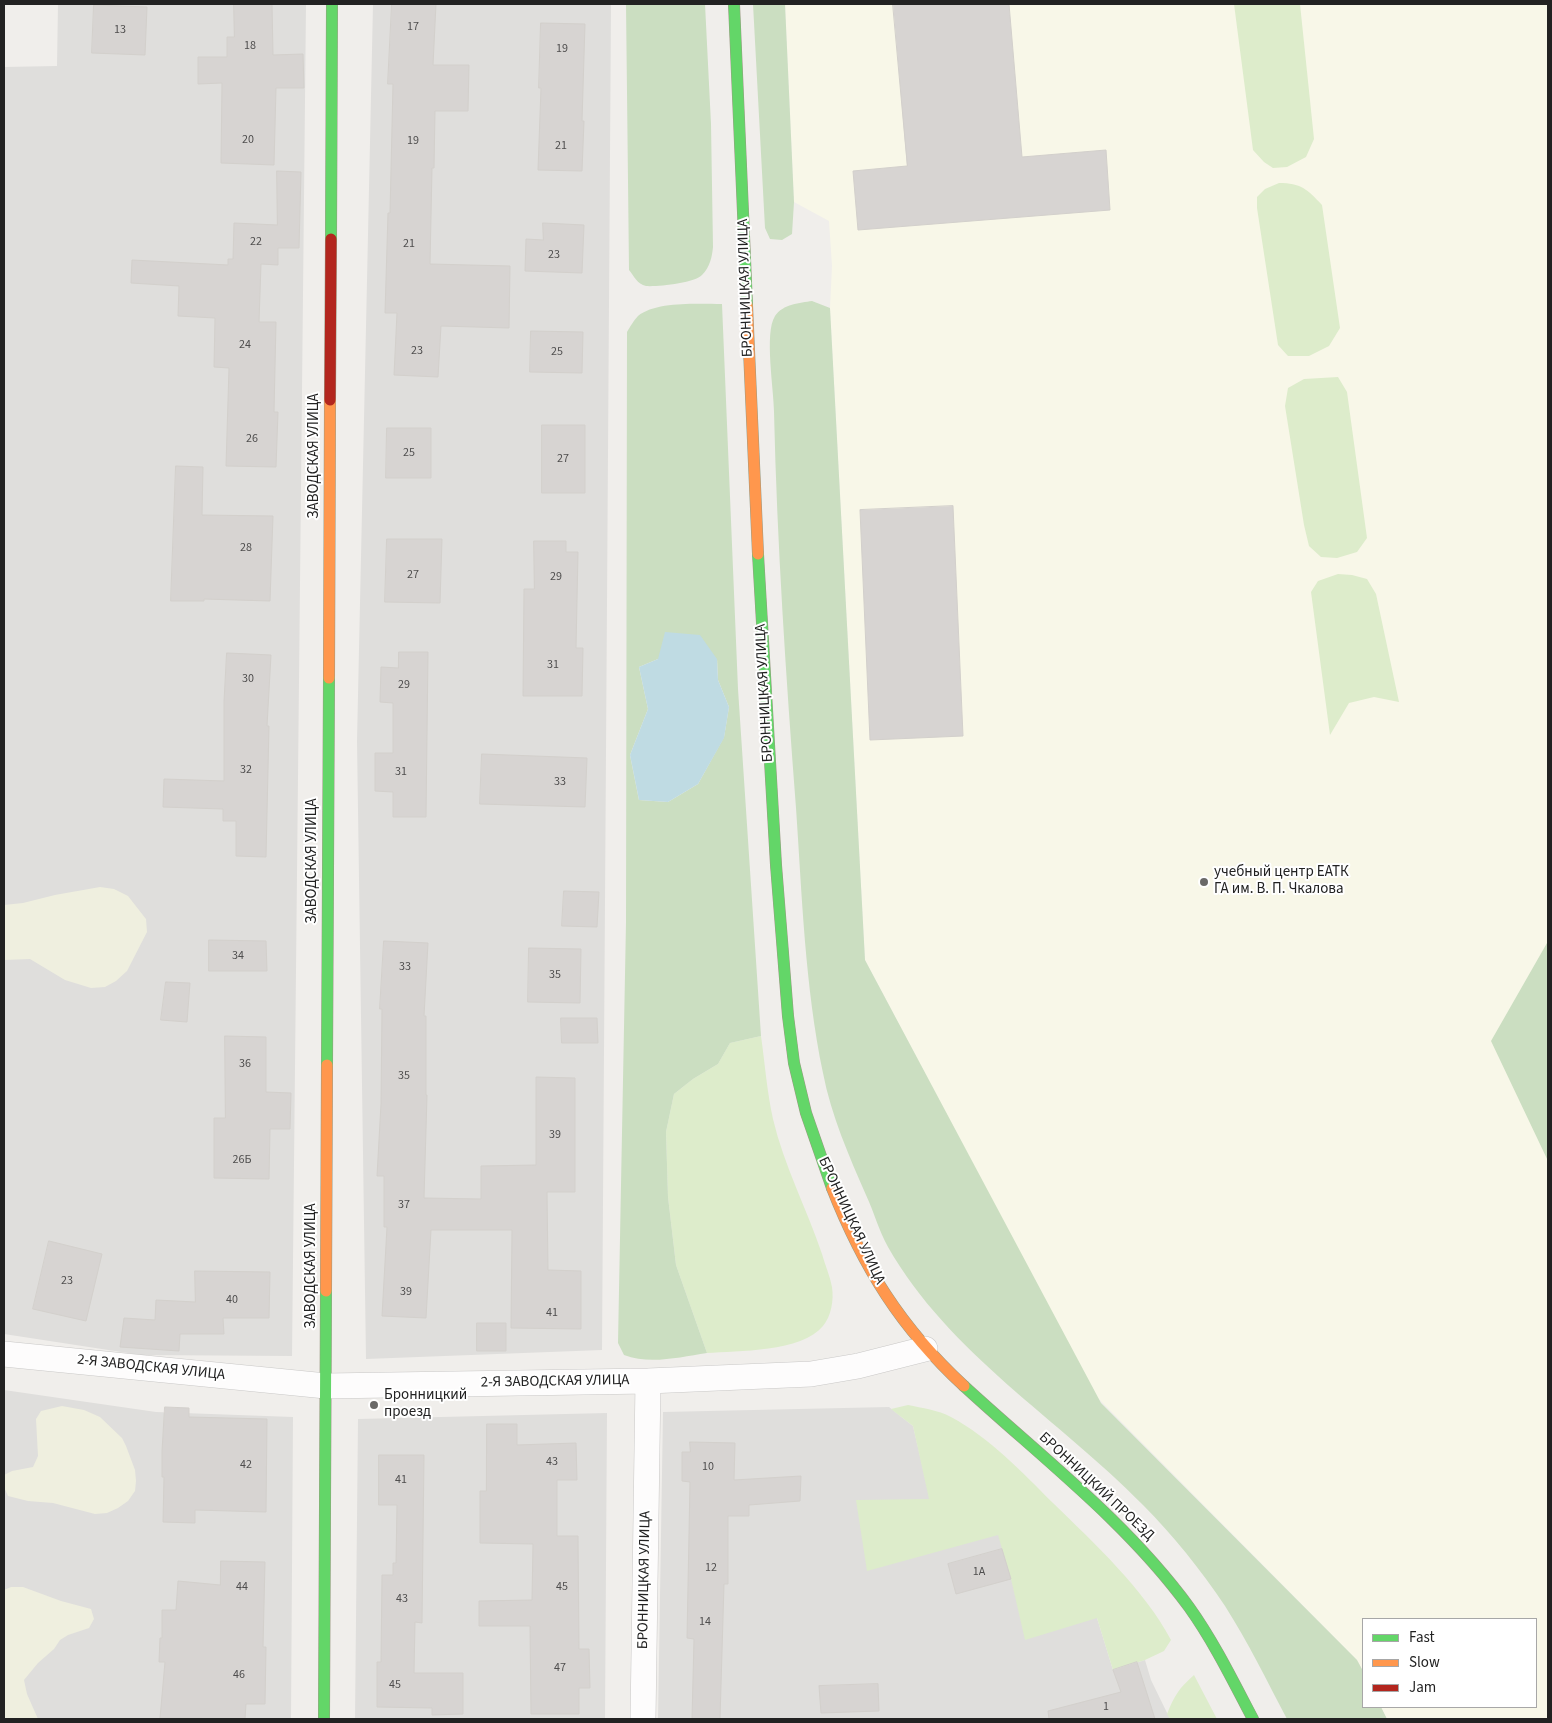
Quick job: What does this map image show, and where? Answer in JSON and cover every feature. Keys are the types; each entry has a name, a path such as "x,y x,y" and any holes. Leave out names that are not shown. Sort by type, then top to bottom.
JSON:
{"main road":[{"name":"ЗАВОДСКАЯ УЛИЦА","path":"324,1719 332,4"},
{"name":"БРОННИЦКАЯ УЛИЦА","path":"734,4 749,372 771,797 789,1032 805,1110 832,1187 860,1248 888,1299 926,1349"},
{"name":"БРОННИЦКИЙ ПРОЕЗД","path":"926,1349 961,1384 1103,1510 1136,1543 1170,1582 1200,1623 1253,1719"}],"street":[{"name":"2-Я ЗАВОДСКАЯ УЛИЦА","path":"4,1354 326,1386 648,1381 811,1374 858,1366 926,1349"},
{"name":"БРОННИЦКАЯ УЛИЦА","path":"643,1719 648,1381"}],"shaded area":[{"path":"58,4 306,4 292,1356 141,1355 4,1334 4,67 57,66"},
{"path":"373,4 611,4 602,1350 366,1359 357,741"},
{"name":"учебный центр ЕАТК ГА им. В. П. Чкалова","path":"785,4 1548,4 1548,1719 1387,1719 1382,1708 1537,1708 1537,1618 1362,1618 1362,1669 1357,1660 1096,1396 865,960 830,308 832,266 829,221 794,202"},
{"path":"4,1390 156,1412 293,1417 291,1719 4,1719"},
{"path":"889,1407 913,1426 930,1499 999,1535 1097,1618 1113,1670 1145,1660 1151,1680 1170,1719 658,1719 663,1412"},
{"path":"607,1413 605,1719 355,1719 358,1419"}],"green space":[{"path":"626,4 705,4 711,124 713,247 710,262 705,272 698,278 684,282 646,286 638,282 629,270"},
{"path":"753,4 785,4 794,202 792,234 782,240 770,239 765,228"},
{"path":"1234,4 1300,4 1314,139 1306,157 1287,167 1273,168 1264,162 1253,150"},
{"path":"1279,183 1293,184 1303,188 1322,205 1340,328 1329,346 1309,356 1288,356 1278,345 1257,208 1257,197 1265,189"},
{"path":"812,301 830,308 865,960 1101,1403 1357,1660 1362,1669 1362,1708 1382,1708 1387,1719 1287,1719 1225,1606 1176,1541 1154,1516 1110,1474 973,1353 913,1285 885,1241 847,1150 826,1089 808,974 782,610 770,335 772,324 778,312 797,303"},
{"path":"678,304 722,304 738,689 761,1036 730,1043 718,1064 693,1079 674,1094 666,1132 668,1197 676,1265 707,1353 655,1360 624,1355 618,1343 626,922 627,332 638,316 655,308","holes":["658,659 717,659 718,680 729,707 724,737 698,784 668,802 639,800 630,755 648,709 639,667"]},
{"path":"1338,377 1347,392 1367,538 1357,552 1337,558 1321,557 1309,546 1285,406 1288,388 1304,379"},
{"path":"1338,574 1367,579 1376,594 1399,702 1374,697 1349,703 1330,735 1311,592 1318,581"},
{"path":"100,887 114,889 128,896 146,919 147,932 127,971 116,981 105,987 91,988 65,980 30,959 4,960 4,905 23,903"},
{"path":"1548,943 1548,1161 1491,1041"},
{"path":"761,1036 773,1119 789,1171 822,1254 832,1287 832,1303 830,1313 823,1326 813,1335 800,1341 768,1348 707,1353 676,1265 668,1197 666,1132 674,1094 693,1079 718,1064 730,1043"},
{"path":"908,1405 935,1411 965,1425 992,1445 1017,1468 1101,1550 1133,1585 1160,1621 1171,1640 1164,1651 1145,1660 1113,1670 1097,1618 1025,1640 1011,1579 998,1535 867,1571 856,1500 929,1499 913,1426 891,1409"},
{"path":"62,1406 84,1410 100,1417 122,1438 135,1470 136,1481 135,1491 128,1501 118,1508 107,1513 95,1514 53,1503 28,1501 8,1496 4,1487 4,1475 12,1471 33,1467 38,1456 36,1419 41,1411"},
{"path":"11,1587 23,1587 61,1601 91,1609 94,1619 89,1628 68,1635 60,1640 54,1649 38,1663 24,1680 27,1694 38,1719 4,1719 4,1590"},
{"path":"1194,1675 1217,1719 1170,1719 1167,1714 1175,1697"}],"water":[{"path":"665,632 700,635 717,659 718,680 729,707 724,738 698,784 668,802 639,800 630,755 648,709 639,667 658,659"}],"building":[{"path":"234,4 272,4 273,55 303,54 304,88 276,88 274,165 221,163 222,83 198,84 198,57 227,57 227,37 234,37"},
{"path":"392,4 436,4 433,65 469,65 468,111 435,111 430,264 510,266 509,328 441,326 438,377 394,375 397,313 385,313 388,213 390,213 393,84 388,84"},
{"path":"893,4 1009,4 1022,157 1106,150 1110,210 858,230 853,171 907,166"},
{"path":"94,5 147,7 145,55 92,53"},
{"path":"541,23 585,24 582,171 538,170"},
{"path":"277,171 301,172 299,248 278,248 278,265 261,264 259,322 276,322 274,412 278,412 276,467 226,466 229,368 214,367 215,318 178,316 179,286 131,283 132,260 228,265 228,259 233,259 234,223 277,225"},
{"path":"543,223 584,225 582,273 525,271 526,239 543,240"},
{"path":"531,331 583,332 582,373 530,372"},
{"path":"542,425 585,425 585,493 542,493"},
{"path":"387,428 431,428 431,478 386,478"},
{"path":"176,466 203,467 202,515 273,516 270,601 204,599 204,601 171,601"},
{"path":"953,506 963,736 870,740 860,510"},
{"path":"387,539 442,539 440,603 385,602"},
{"path":"534,541 566,541 566,552 578,552 576,648 583,648 582,696 523,696 524,589 534,589"},
{"path":"399,652 428,652 426,817 393,817 393,792 375,791 375,753 393,753 393,703 380,702 381,667 398,668"},
{"path":"227,653 271,655 267,726 269,726 266,857 236,856 236,821 223,821 223,809 163,807 164,779 224,781 224,702"},
{"path":"482,754 587,758 585,807 480,804"},
{"path":"564,891 599,892 597,927 562,926"},
{"path":"209,940 266,941 267,971 209,971"},
{"path":"384,941 428,943 424,1016 426,1016 427,1095 424,1198 481,1199 481,1166 536,1165 536,1077 575,1078 575,1192 547,1192 548,1270 581,1271 581,1329 511,1328 512,1230 431,1230 426,1318 382,1316 387,1227 384,1227 384,1176 377,1176 381,1104 382,1009 380,1009"},
{"path":"529,948 581,949 580,1003 528,1002"},
{"path":"166,982 190,983 187,1022 161,1020"},
{"path":"561,1018 597,1018 598,1043 562,1043"},
{"path":"225,1036 266,1037 266,1092 291,1093 290,1129 270,1129 269,1179 214,1178 214,1118 225,1118"},
{"path":"49,1241 102,1254 86,1321 33,1309"},
{"path":"195,1271 270,1272 269,1318 223,1318 224,1334 180,1334 179,1351 120,1347 124,1318 155,1320 156,1300 195,1302"},
{"path":"477,1323 506,1323 506,1351 477,1351"},
{"path":"165,1407 189,1408 189,1417 267,1419 266,1512 195,1510 195,1523 163,1522 164,1477 162,1477 162,1452"},
{"path":"487,1424 517,1424 517,1445 576,1443 577,1480 557,1480 557,1536 578,1536 579,1649 589,1649 590,1688 579,1688 579,1714 531,1714 530,1626 479,1626 479,1601 532,1600 533,1544 480,1543 480,1491 486,1491"},
{"path":"690,1442 735,1443 734,1480 801,1476 800,1501 749,1505 749,1516 728,1516 728,1584 724,1584 720,1719 692,1719 694,1639 687,1638 690,1482 682,1481 682,1452 690,1452"},
{"path":"379,1455 424,1455 422,1623 415,1622 414,1673 463,1673 463,1714 432,1715 432,1708 377,1707 377,1662 381,1662 382,1575 393,1575 393,1563 396,1563 397,1505 379,1505"},
{"path":"1002,1549 1011,1579 956,1594 948,1564"},
{"path":"221,1561 265,1562 263,1647 266,1647 265,1704 246,1704 245,1719 160,1718 165,1662 159,1662 160,1638 162,1638 162,1610 176,1610 178,1581 220,1585"},
{"path":"1137,1662 1155,1719 1049,1719 1048,1711 1121,1692 1113,1670"},
{"path":"878,1684 879,1711 821,1713 819,1686"}],"traffic: fast":[{"path":"331,239 332,4"},
{"path":"734,4 747,305"},
{"path":"758,554 776,865 788,1016 794,1063 806,1113 832,1188"},
{"path":"327,1065 329,678"},
{"path":"324,1719 326,1291"},
{"path":"964,1386 1082,1491 1138,1546 1189,1607 1207,1634 1253,1719"}],"traffic: slow":[{"path":"747,305 758,554"},
{"path":"329,678 330,400"},
{"path":"326,1291 327,1065"},
{"path":"832,1188 857,1244 886,1295 921,1342 964,1386"}],"traffic: jam":[{"path":"330,400 331,239"}],"place":[{"name":"учебный центр ЕАТК ГА им. В. П. Чкалова","path":"1204,882"},
{"name":"Бронницкий проезд","path":"374,1405"}]}
